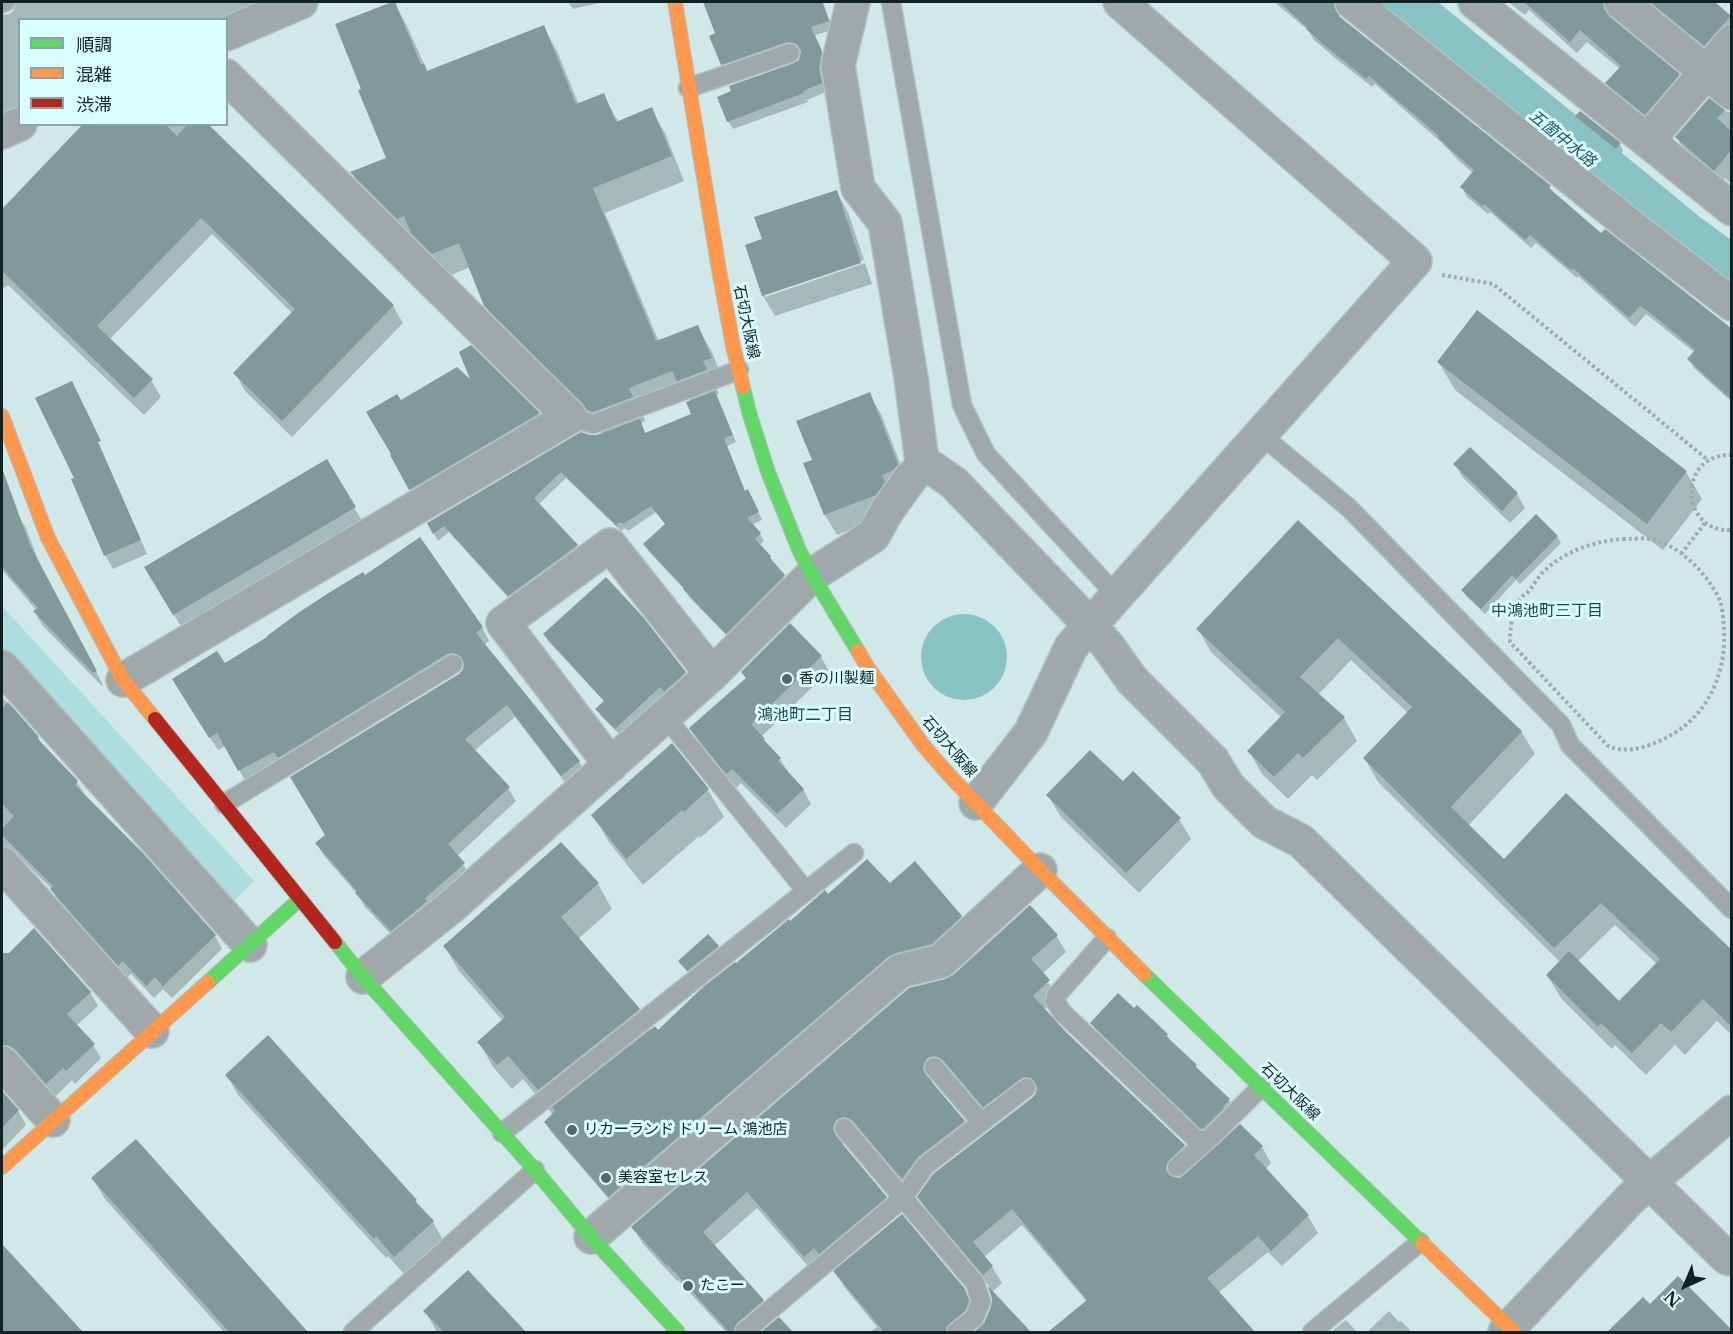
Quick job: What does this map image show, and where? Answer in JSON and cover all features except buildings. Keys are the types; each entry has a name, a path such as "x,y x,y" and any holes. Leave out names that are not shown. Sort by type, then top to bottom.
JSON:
{"main road":[{"name":"石切大阪線","path":"675,2 717,259 749,412 768,472 799,549 843,629 923,745 976,803 1107,938 1509,1331"},
{"path":"2,416 48,538 123,680 363,977 535,1170 591,1237 678,1332"},
{"path":"2,1167 300,899"}],"street":[{"path":"228,33 301,2"},
{"path":"852,2 838,65 858,188 885,223 911,378 921,454 925,463 954,483 1108,646 1131,680 1213,761 1228,786 1264,822 1301,841 1727,1258 1731,1259"},
{"path":"976,803 1031,732 1071,647 1415,261 1120,2"},
{"path":"1352,2 1637,231 1731,303"},
{"path":"1475,2 1731,209"},
{"path":"1621,2 1731,93"},
{"path":"1647,141 1731,42"},
{"path":"123,680 570,417 228,78"},
{"path":"2,132 18,125"},
{"path":"363,977 451,907 712,674 812,575 873,536 910,479 925,463"},
{"path":"610,765 503,623 610,545 712,674"},
{"path":"2,667 250,945"},
{"path":"2,864 152,1031"},
{"path":"591,1237 900,971 941,961 1040,870"},
{"path":"2,1063 53,1120"},
{"path":"1509,1331 1625,1204 1731,1112"}],"lane":[{"path":"891,2 962,405 986,454 1117,596"},
{"path":"688,87 789,52"},
{"path":"570,417 593,424 739,370"},
{"path":"1260,434 1349,508 1561,725 1570,745 1731,909"},
{"path":"224,804 453,664"},
{"path":"665,716 806,891"},
{"path":"502,1133 854,853"},
{"path":"1107,938 1059,992 1055,1001 1062,1012 1193,1137 1197,1140 1205,1140 1211,1137"},
{"path":"934,1067 981,1122"},
{"path":"1177,1167 1261,1087"},
{"path":"744,1332 903,1198 925,1166 1026,1088"},
{"path":"844,1128 975,1283 981,1302 974,1318 956,1332"},
{"path":"353,1332 535,1170"},
{"path":"1312,1332 1420,1242"}],"path":[{"path":"1415,261 1428,272 1493,284 1708,460"},
{"path":"1731,454 1719,455 1701,465 1695,473 1690,490 1698,516 1714,528 1731,530"},
{"path":"1682,554 1705,522"},
{"path":"1644,539 1657,540 1682,554 1707,580 1720,602 1725,642 1716,684 1701,711 1684,728 1648,746 1626,750 1615,749 1608,746 1510,642 1512,619 1519,599 1527,594 1542,573 1559,559 1581,548 1611,540 1644,539"}],"shaded area":[{"path":"2,606 254,881 231,904 2,654"},
{"path":"964,614 981,617 1000,633 1004,640 1007,657 1004,674 988,693 981,697 964,700 947,697 928,681 924,674 921,657 924,640 940,621 947,617"}],"waterway":[{"name":"五箇中水路","path":"1393,2 1683,240 1732,276"}],"traffic: fast":[{"path":"743,387 768,472 799,550 858,651"},
{"path":"208,982 300,899"},
{"path":"335,942 591,1237 678,1332"},
{"path":"1144,974 1422,1243"}],"traffic: slow":[{"path":"675,2 719,270 743,387"},
{"path":"2,416 48,538 123,680 155,719"},
{"path":"858,651 923,745 948,774 1144,974"},
{"path":"2,1167 208,982"},
{"path":"1422,1243 1514,1332"}],"traffic: jam":[{"path":"155,719 335,942"}],"place":[{"name":"香の川製麺","path":"787,679"},
{"name":"リカーランド ドリーム 鴻池店","path":"572,1130"},
{"name":"美容室セレス","path":"606,1178"},
{"name":"たこー","path":"688,1286"}],"district":[{"name":"中鴻池町三丁目","path":"1547,611"},
{"name":"鴻池町二丁目","path":"805,715"}]}
